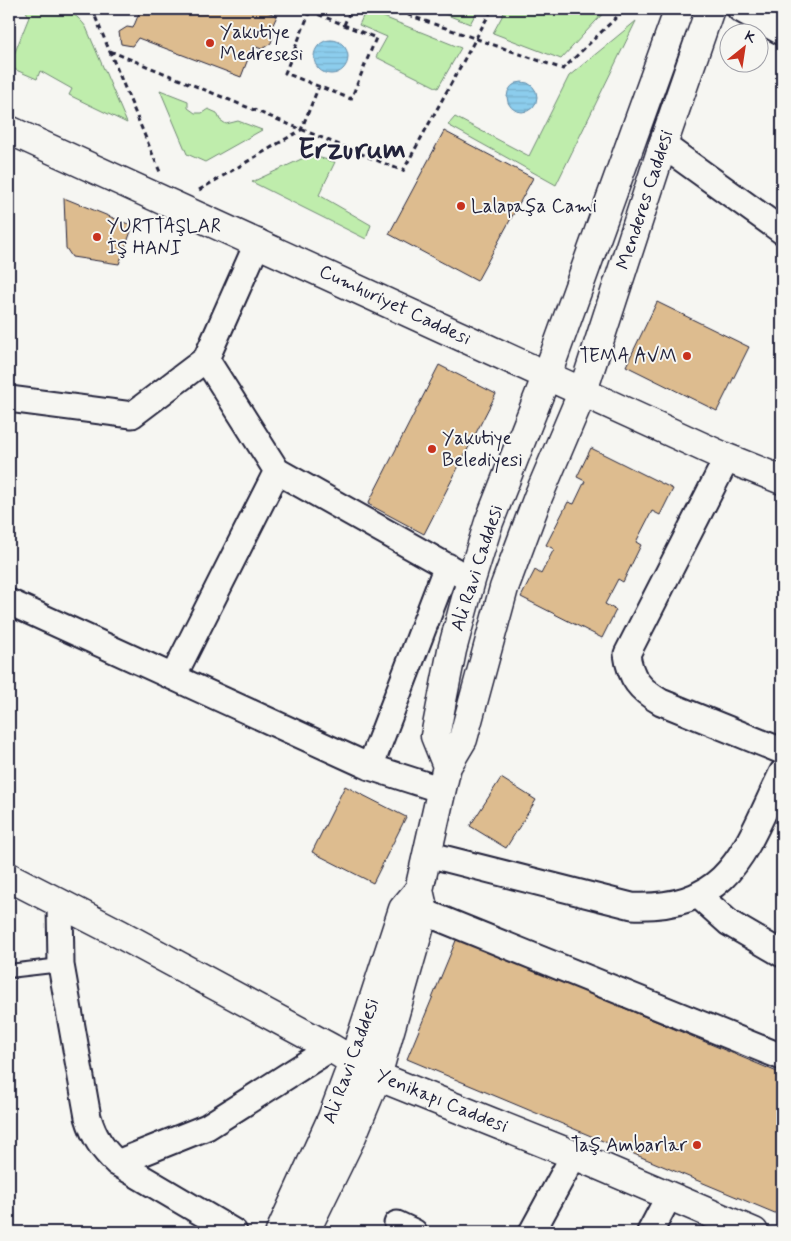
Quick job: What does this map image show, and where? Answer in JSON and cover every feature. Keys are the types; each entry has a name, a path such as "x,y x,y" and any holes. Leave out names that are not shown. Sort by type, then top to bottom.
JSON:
{"main road":[{"name":"Menderes Caddesi","path":"547,375 679,9"},
{"name":"Menderes Caddesi","path":"583,391 663,145 710,9"},
{"name":"Cumhuriyet Caddesi","path":"9,130 258,242 727,458 782,478"},
{"name":"Ali Ravi Caddesi","path":"444,778 435,736 452,650 470,580 489,522 547,375"},
{"name":"Ali Ravi Caddesi","path":"305,1232 352,1136 377,1076 422,901 428,854 444,778 463,739 489,638 521,540 583,391"},
{"name":"Yenikapı Caddesi","path":"9,877 60,905 120,934 377,1076 574,1155 754,1232"},
{"name":"Ali Ravi Caddesi","path":"280,1232 332,1118 342,1055 403,910 422,901"}],"street":[{"path":"740,9 782,32"},
{"path":"663,145 782,231"},
{"path":"9,399 132,415 206,358 258,242"},
{"path":"206,358 276,471 470,580"},
{"path":"727,458 627,654 629,667 634,680 645,692 661,702 782,751"},
{"path":"173,677 276,471"},
{"path":"370,767 447,566"},
{"path":"9,602 370,767 444,778"},
{"path":"428,854 632,906 658,907 677,904 699,896 717,884 733,868 746,848 782,773"},
{"path":"699,896 729,924 782,954"},
{"path":"422,901 782,1057"},
{"path":"60,905 61,965 88,1117 94,1136 102,1149 117,1163 234,1232"},
{"path":"117,1163 206,1127 342,1055"},
{"path":"532,1232 574,1155"},
{"path":"650,1232 669,1196"}],"lane":[{"path":"9,971 61,965"}],"path":[{"path":"92,9 173,204 301,130 318,86"},
{"path":"344,25 351,9"},
{"path":"391,9 563,69 625,9"},
{"path":"110,51 402,171 492,9"},
{"path":"310,11 344,25 376,38 351,99 286,73 310,11"}],"green space":[{"path":"25,9 59,9 73,14 80,19 86,27 127,123 69,95 72,89 40,71 37,79 9,67 29,17"},
{"path":"432,9 478,9 470,24"},
{"path":"506,9 607,9 561,59 493,33"},
{"path":"366,10 461,48 438,88 376,57 387,37 359,25"},
{"path":"636,21 556,185 448,125 455,117 529,156 569,76"},
{"path":"160,90 188,101 188,108 195,113 202,113 208,109 217,113 220,120 226,124 238,121 262,130 205,162 187,154"},
{"path":"310,155 335,162 319,195 371,225 366,239 252,182"}],"water":[{"path":"331,40 338,41 343,45 347,50 347,64 343,69 338,73 331,74 324,73 319,69 315,64 314,57 315,50 319,45 324,41"},
{"path":"522,82 533,86 537,97 533,108 522,112 511,108 507,97 511,86"}],"building":[{"name":"Yakutiye Medresesi","path":"135,9 261,9 277,16 271,29 273,36 271,43 262,49 253,46 241,77 138,38 132,46 121,44 119,32 127,27 133,28 140,11"},
{"name":"Lalapaşa Cami","path":"444,131 533,178 477,281 389,234"},
{"name":"YURTTAŞLAR İŞ HANI","path":"64,198 133,226 119,264 72,257 66,248"},
{"name":"TEMA AVM","path":"657,302 749,347 717,411 626,366"},
{"name":"Yakutiye Belediyesi","path":"439,365 496,394 424,534 368,504"},
{"path":"591,448 673,489 660,515 652,511 636,542 641,545 623,582 618,579 605,604 616,610 602,638 521,597 535,570 541,574 554,549 546,545 568,502 574,504 585,481 577,477"},
{"path":"501,778 536,800 506,848 470,826"},
{"path":"345,786 406,817 373,883 312,852"},
{"name":"Taş Ambarlar","path":"457,938 782,1074 782,1216 407,1059"}],"place":[{"name":"Yakutiye Medresesi","path":"210,43"},
{"name":"Lalapaşa Cami","path":"461,206"},
{"name":"YURTTAŞLAR İŞ HANI","path":"97,237"},
{"name":"TEMA AVM","path":"687,356"},
{"name":"Yakutiye Belediyesi","path":"432,449"},
{"name":"Taş Ambarlar","path":"697,1145"}],"district":[{"name":"Erzurum","path":"352,150"}]}
